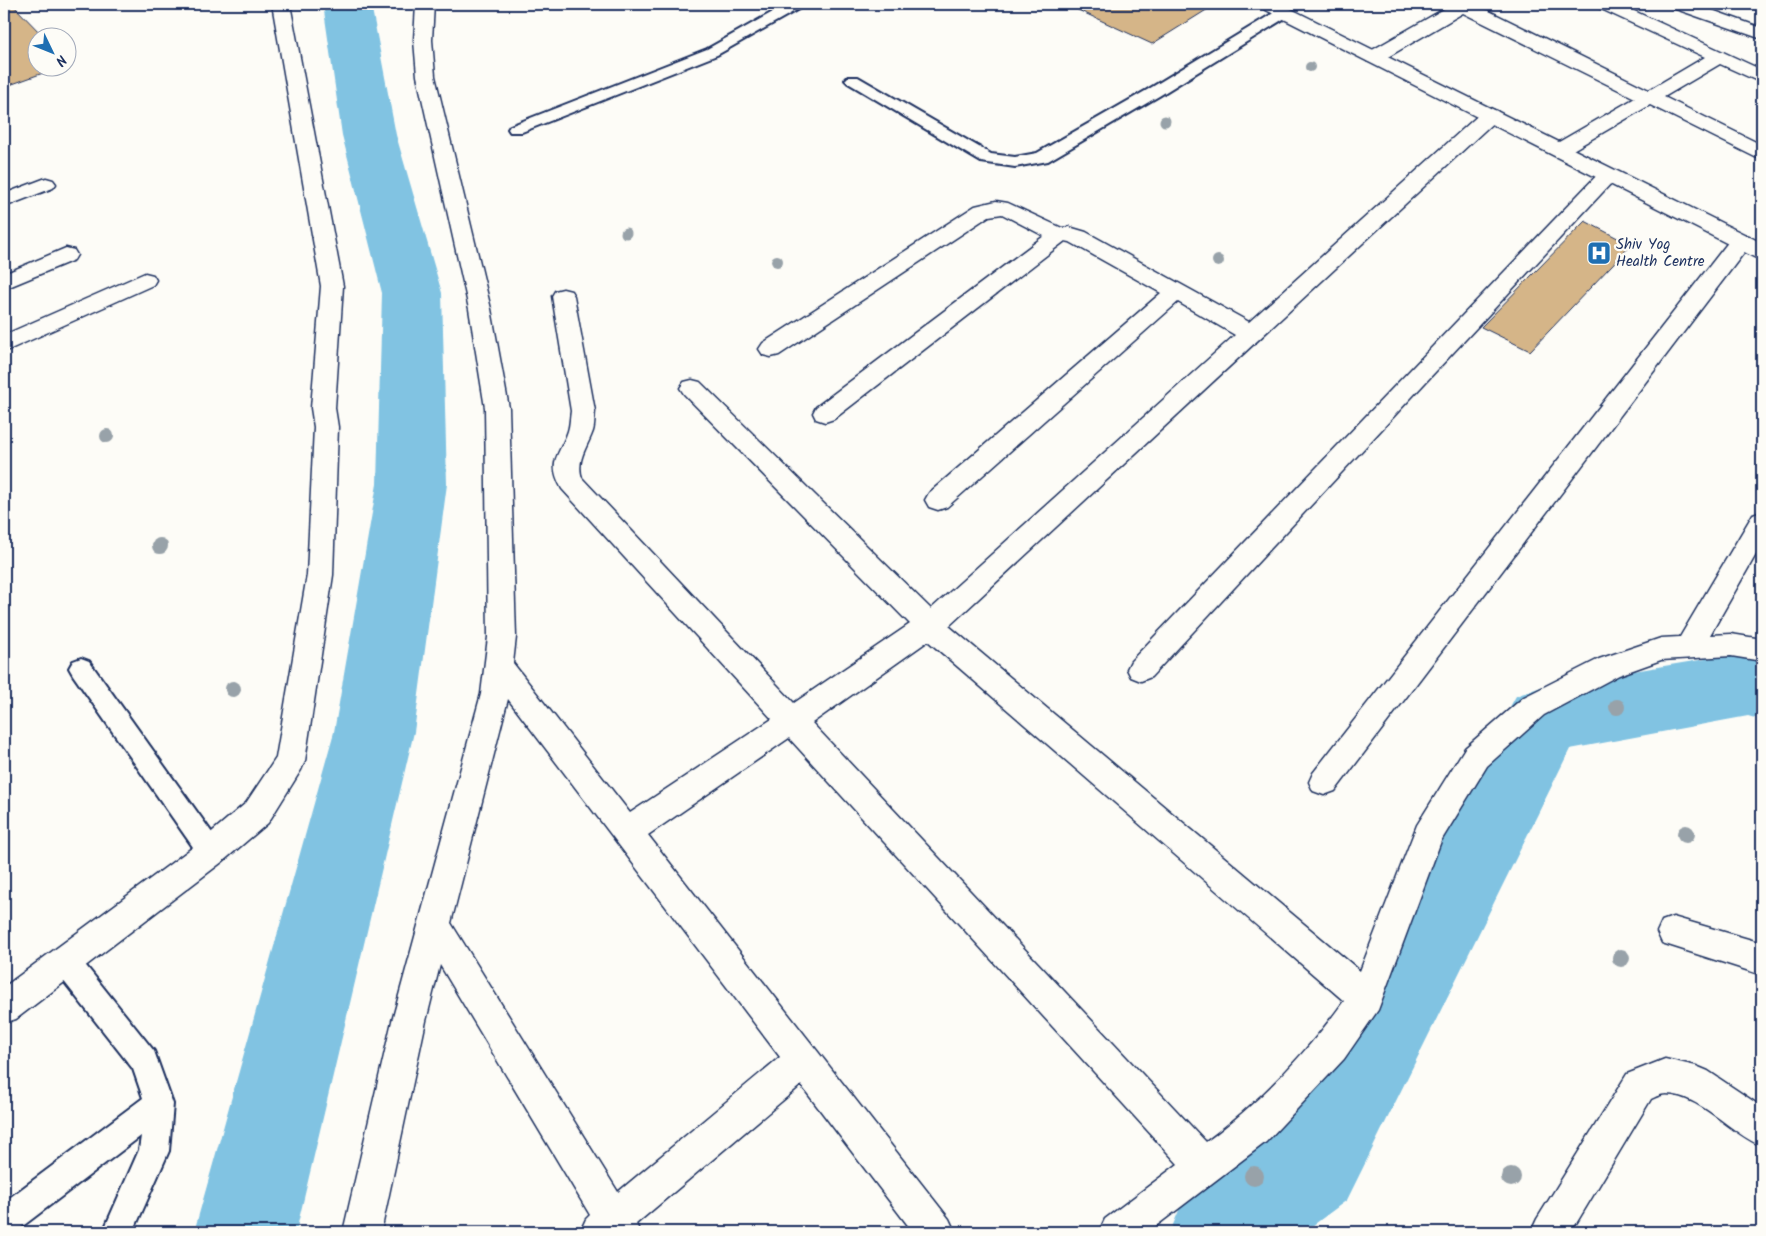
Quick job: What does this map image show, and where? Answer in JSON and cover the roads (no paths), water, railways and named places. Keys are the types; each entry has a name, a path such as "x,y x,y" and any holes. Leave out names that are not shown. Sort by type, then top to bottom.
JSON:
{"street":[{"path":"4,1007 211,852 257,813 290,761 320,575 326,427 323,408 332,286 281,4"},
{"path":"362,1232 408,1021 496,694 502,637 497,408 480,309 426,76 423,52 425,4"},
{"path":"1374,57 1462,4 1651,96 1762,153"},
{"path":"1605,4 1762,77"},
{"path":"1679,4 1762,34"},
{"path":"1277,8 1752,246 1324,782"},
{"path":"1559,150 1719,57"},
{"path":"627,832 889,655 948,611 1490,115"},
{"path":"1141,669 1608,175"},
{"path":"4,201 46,184"},
{"path":"771,349 982,211 996,207 1008,209 1059,235"},
{"path":"825,413 1059,235 1069,234 1078,237 1252,334"},
{"path":"4,282 66,255"},
{"path":"4,344 145,280"},
{"path":"938,500 1176,292"},
{"path":"563,296 583,411 581,430 571,450 566,468 571,482 1204,1166"},
{"path":"692,388 929,625 1366,998"},
{"path":"1688,648 1762,520"},
{"path":"1118,1232 1253,1129 1332,1046 1366,998 1428,835 1476,756 1534,706 1609,667 1661,649 1731,645 1762,650"},
{"path":"499,666 936,1232"},
{"path":"434,924 611,1228 803,1060"},
{"path":"1673,932 1762,959"},
{"path":"1550,1232 1639,1086 1665,1076 1696,1083 1762,1128"}],"lane":[{"path":"516,129 712,52 797,4"},
{"path":"853,80 987,158 1015,162 1042,157 1153,93 1277,8"},
{"path":"81,668 211,852"},
{"path":"65,961 144,1061 159,1104 154,1152 118,1232"},
{"path":"4,1221 159,1104"}],"waterway":[{"path":"245,1232 374,732 412,484 412,293 369,135 347,4"},
{"path":"1221,1232 1312,1165 1544,720 1748,684 1762,688"}],"place":[{"name":"Shiv Yog Health Centre","path":"1599,253"}]}
